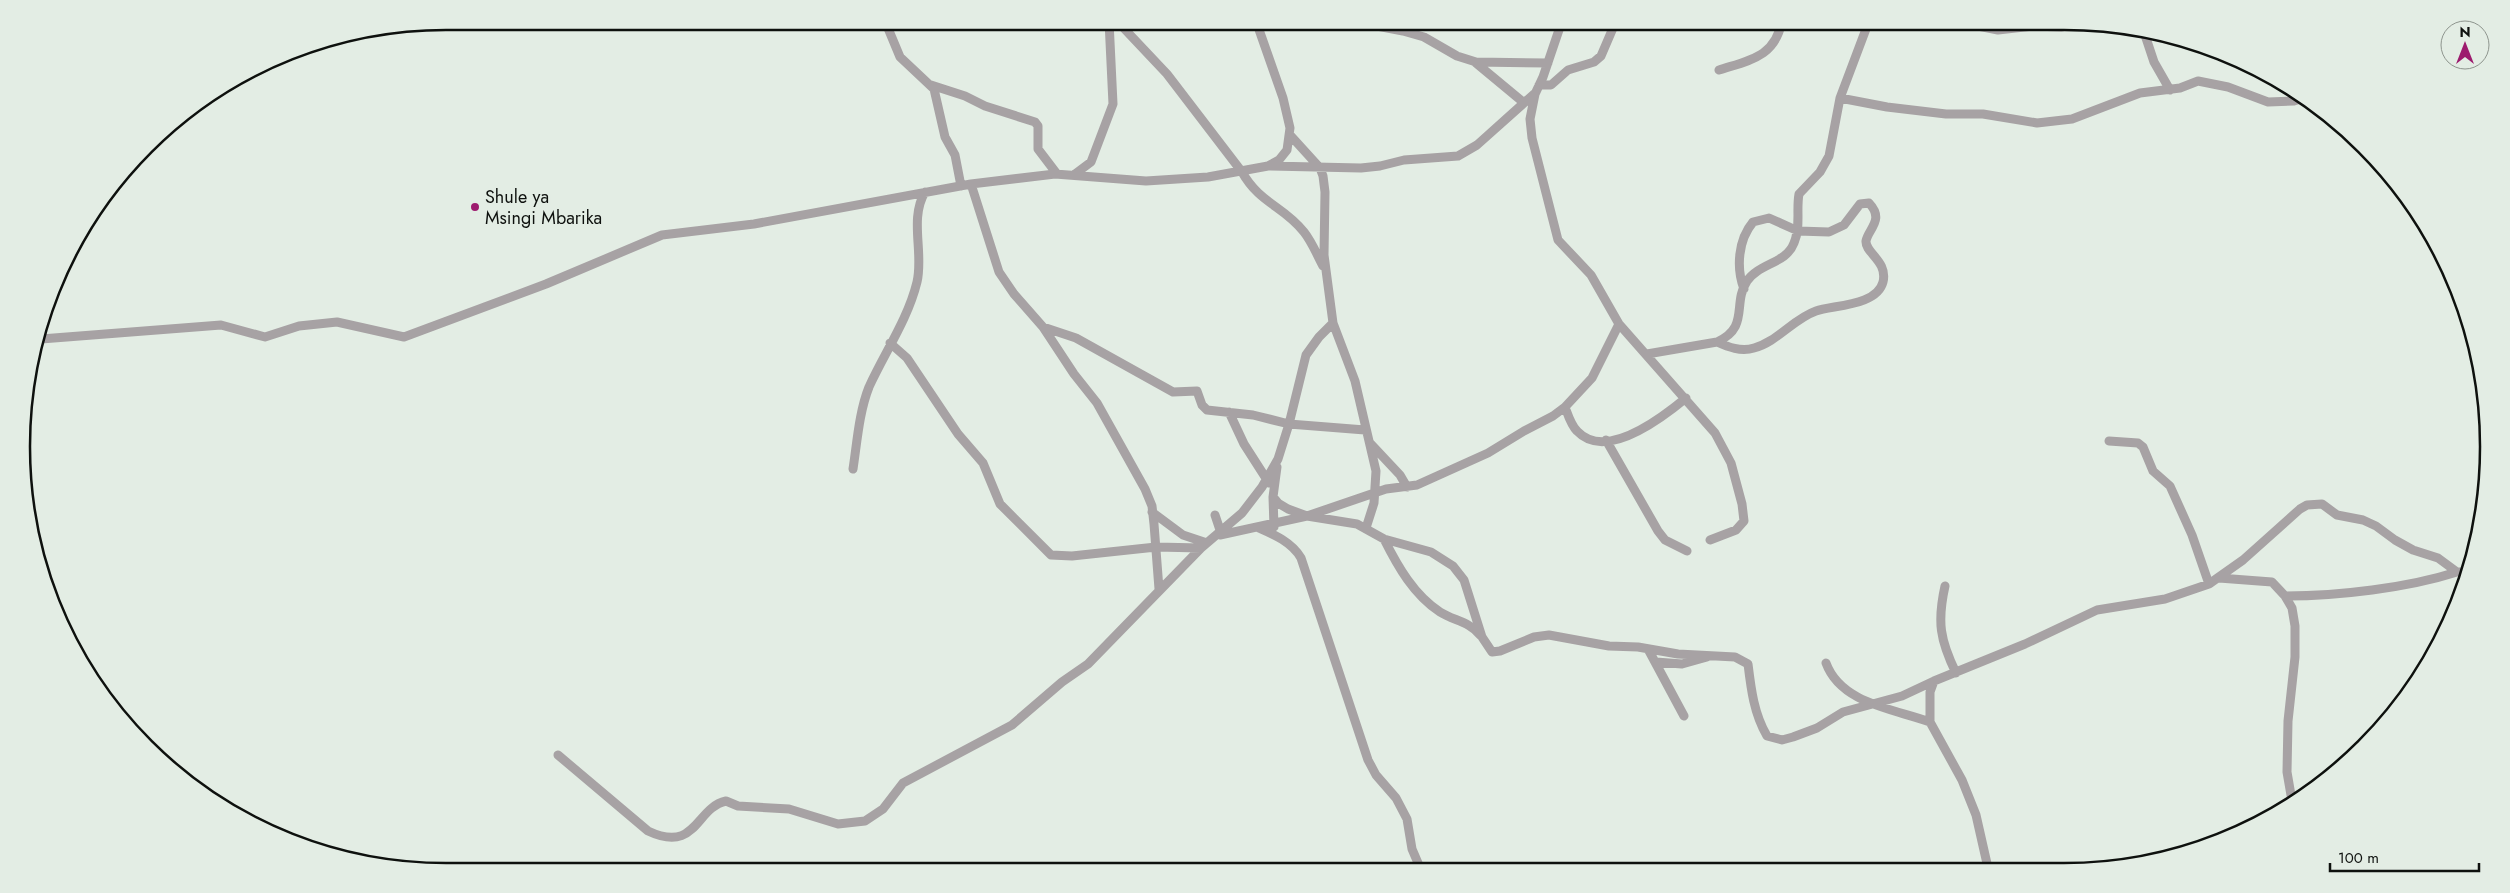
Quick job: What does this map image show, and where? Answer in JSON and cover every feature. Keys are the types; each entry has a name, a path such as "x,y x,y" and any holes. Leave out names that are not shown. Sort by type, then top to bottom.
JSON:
{"street":[{"path":"888,30 900,57 931,86 936,94 944,137 955,155 961,186"},
{"path":"1075,174 1091,162 1113,104 1109,30"},
{"path":"1125,30 1167,74 1242,172 1251,188 1259,196 1287,215 1304,232 1326,273"},
{"path":"1259,30 1288,115 1290,135 1287,150 1279,160 1268,166"},
{"path":"1398,30 1424,37 1457,56 1476,62 1548,62"},
{"path":"44,339 221,325 265,337 299,326 337,322 404,337 546,284 662,235 749,225 971,184 1058,174 1146,181 1242,172 1268,166 1372,167 1404,160 1461,155 1477,146 1523,102 1534,94 1540,85 1559,30"},
{"path":"1540,85 1551,85 1568,70 1594,62 1602,56 1612,30"},
{"path":"1719,70 1769,50 1777,38 1779,30"},
{"path":"1647,354 1716,342 1727,338 1737,324 1744,290 1753,275 1790,252 1798,231 1799,194 1820,172 1829,156 1840,98 1866,30"},
{"path":"2146,38 2154,62 2170,90"},
{"path":"1476,62 1523,102"},
{"path":"1840,98 1946,114 1983,114 2027,122 2049,123 2072,119 2140,93 2185,87 2198,81 2228,87 2268,102 2296,100"},
{"path":"931,86 965,96 985,106 1037,123 1038,149 1058,174"},
{"path":"1534,94 1530,119 1532,138 1558,240 1591,275 1619,324 1686,398 1715,433 1726,452 1742,504 1742,525 1736,530 1710,540"},
{"path":"1290,135 1320,168 1325,192 1324,249 1333,323 1355,381 1361,429 1370,443 1400,476 1408,488"},
{"path":"971,184 999,272 1014,294 1043,326 1074,374 1097,403 1145,489 1152,512 1159,589"},
{"path":"853,469 866,396 912,300 918,278 918,208 926,192"},
{"path":"1716,342 1734,348 1755,348 1811,313 1852,304 1879,288 1883,282 1881,266 1866,245 1875,221 1872,207 1869,203 1860,204 1844,225 1838,229 1816,232 1798,231 1769,218 1753,222 1746,234 1740,254 1739,274 1744,290"},
{"path":"558,755 648,831 657,835 675,837 692,831 712,808 726,801 738,806 789,809 838,824 865,821 883,809 903,783 1012,726 1062,682 1088,664 1159,589 1204,545 1242,513 1268,479 1278,459 1289,424 1306,355 1318,337 1333,323"},
{"path":"1219,534 1306,516 1389,488 1408,488 1425,483 1488,453 1566,407 1592,378 1619,324"},
{"path":"1043,326 1076,338 1173,392 1197,391 1202,404 1207,410 1253,415 1289,424 1361,429"},
{"path":"890,343 907,358 958,434 983,463 1000,504 1047,551 1055,556 1064,557 1156,547 1204,545"},
{"path":"1566,407 1577,431 1588,439 1606,440 1644,430 1686,398"},
{"path":"1229,412 1244,444 1268,479 1278,504 1306,516 1341,521 1366,528 1384,539 1423,549 1453,566 1464,580 1471,595 1482,637"},
{"path":"1606,440 1658,531 1665,540 1687,551"},
{"path":"2110,441 2138,443 2143,447 2153,471 2170,486 2192,535 2209,584"},
{"path":"1366,528 1375,493 1376,471 1370,443"},
{"path":"1276,534 1274,497 1278,459"},
{"path":"1384,539 1409,583 1424,600 1442,613 1468,623 1482,637 1492,652 1500,651 1534,637 1549,635 1587,643 1678,654 1735,657 1748,664 1752,697 1759,719 1767,736 1774,739 1793,737 1817,728 1843,712 1902,696 2098,610 2165,599 2209,584 2220,578 2300,509 2312,504 2322,504 2337,515 2363,520 2376,526 2395,540 2438,558 2457,572"},
{"path":"1152,512 1183,535 1204,545"},
{"path":"1215,515 1219,534"},
{"path":"1256,527 1276,534 1295,550 1301,558 1368,760 1376,775 1396,798 1407,819 1412,849 1418,863"},
{"path":"2285,596 2328,594 2398,586 2460,572"},
{"path":"2220,578 2266,580 2276,585 2292,608 2295,626 2295,657 2288,720 2286,772 2291,796"},
{"path":"1945,586 1940,625 1944,648 1956,673"},
{"path":"1648,649 1684,716"},
{"path":"1656,662 1692,663 1710,656"},
{"path":"1826,664 1834,680 1866,702 1930,722"},
{"path":"1934,681 1930,692 1930,722 1962,780 1976,815 1987,863"}],"place":[{"name":"Shule ya Msingi Mbarika","path":"475,207"}]}
